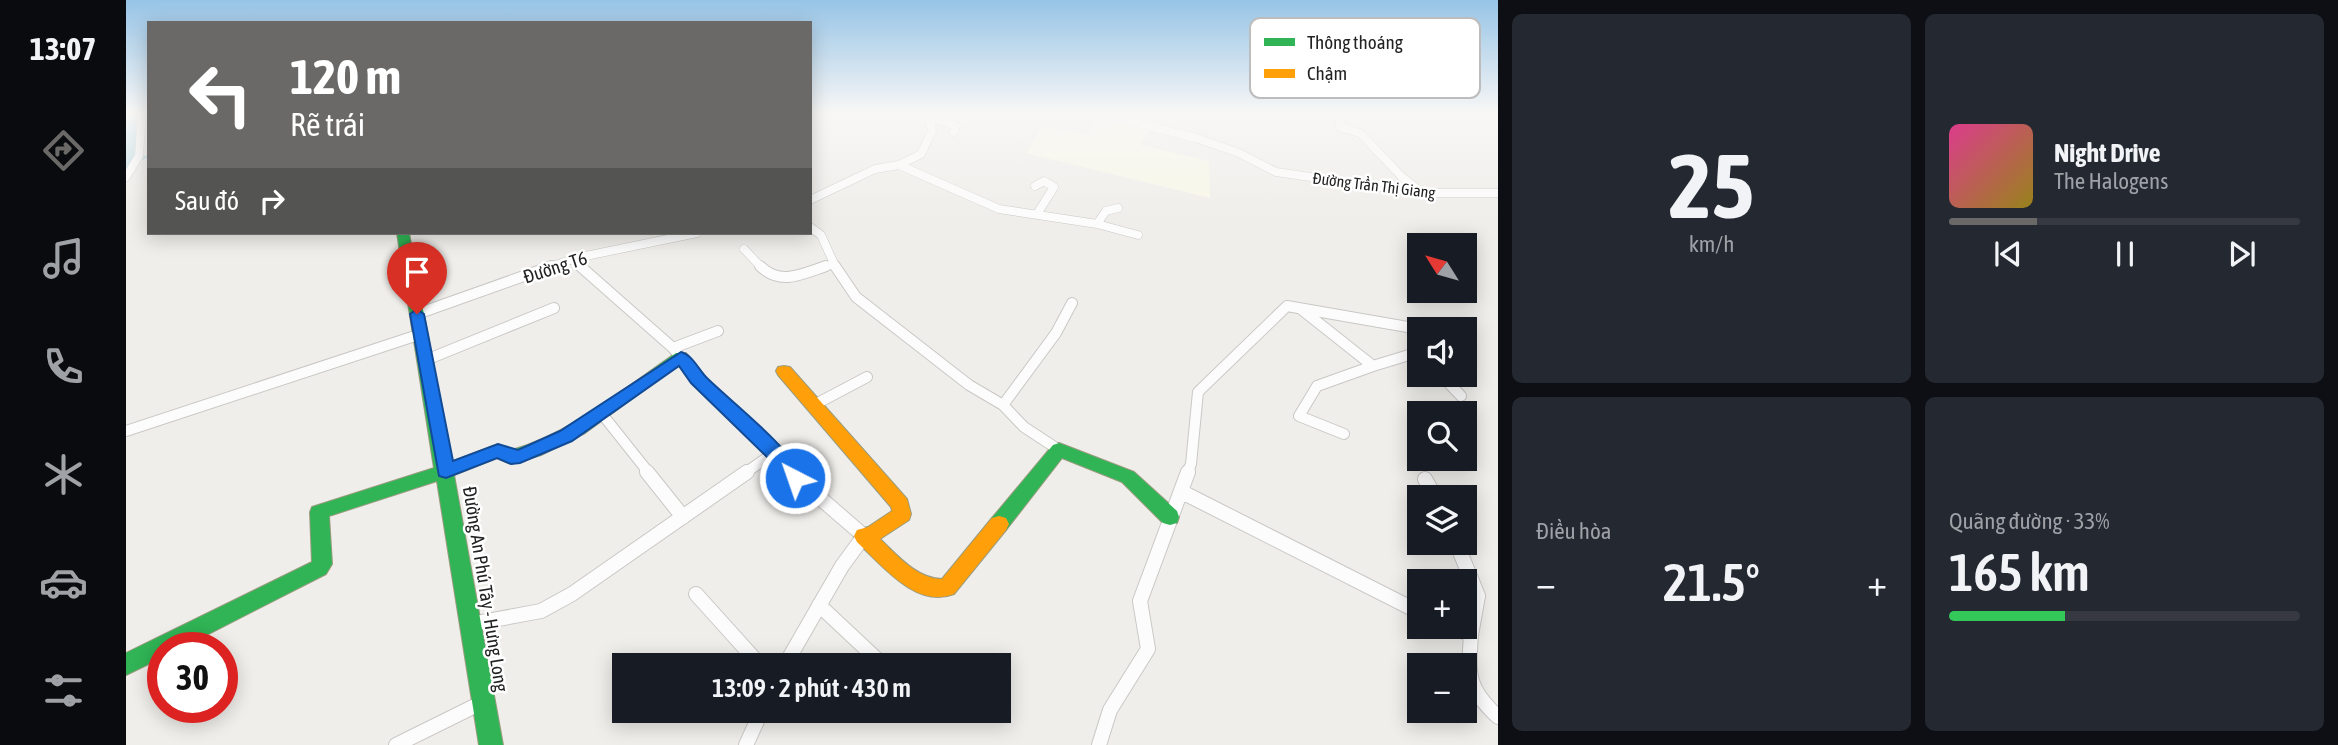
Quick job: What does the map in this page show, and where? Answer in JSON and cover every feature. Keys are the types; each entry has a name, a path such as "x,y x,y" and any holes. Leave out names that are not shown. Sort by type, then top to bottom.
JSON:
{"street":[{"path":"126,177 138,158 139,147"},
{"path":"812,199 876,169 899,164 921,154 924,147"},
{"name":"Đường Trần Thị Giang","path":"1221,147 1276,173 1422,193 1498,193"},
{"path":"1372,147 1422,193"},
{"path":"138,158 147,154"},
{"path":"899,164 991,206 1097,224 1138,235"},
{"path":"1035,186 1044,181 1054,187 1037,214"},
{"path":"1097,224 1106,211 1118,208"},
{"path":"812,228 821,235 833,264 856,297 969,385 1003,405 1024,428 1059,450 1128,477 1170,517"},
{"name":"Đường An Phú Tây - Hưng Long","path":"403,235 491,745"},
{"name":"Đường T6","path":"417,314 573,260 688,235"},
{"path":"744,249 765,274 777,279 787,279 833,264"},
{"path":"573,260 677,353 697,379 774,453 795,478 920,583 942,591 947,588 1059,450"},
{"path":"1003,405 1056,333 1072,303"},
{"path":"1292,304 1311,315 1327,331 1373,366"},
{"path":"1099,745 1110,710 1148,649 1140,601 1191,464 1198,392 1292,304 1407,327"},
{"path":"426,360 554,308"},
{"path":"126,664 318,568 322,564 319,512 322,510 446,471 498,451 511,457 520,457 566,436 602,414 677,353 718,331"},
{"path":"126,431 421,334"},
{"path":"1344,434 1299,416 1317,386 1407,356"},
{"path":"784,371 900,504 902,513 894,521 864,536 842,566 792,653"},
{"path":"814,405 867,377"},
{"path":"1452,387 1461,396"},
{"path":"602,414 683,517"},
{"path":"471,624 541,611 572,594 774,453"},
{"path":"1425,479 1428,485"},
{"path":"1182,492 1407,606"},
{"path":"696,594 748,653"},
{"path":"819,606 870,653"},
{"path":"1471,639 1470,685 1477,698 1498,717"},
{"path":"396,745 483,702"},
{"path":"746,745 756,723"}],"shaded area":[{"path":"1030,147 1149,147 1209,161 1210,198 1026,153"}],"water":[{"path":"126,147 137,147 136,157 147,155 147,158 133,162 126,172"}],"traffic: fast":[{"path":"403,235 491,745"},
{"path":"126,664 319,568 322,564 319,512 322,510 446,471 498,451 511,457 557,441 600,415 681,357"},
{"path":"999,524 1059,450 1128,477 1170,517"}],"traffic: slow":[{"path":"784,371 900,504 902,514 874,533 864,536 913,579 935,588 947,588 999,524"}],"route":[{"path":"417,314 446,471 498,451 511,457 520,457 566,436 602,414 655,373 681,357 697,379 774,453 795,478"}]}
